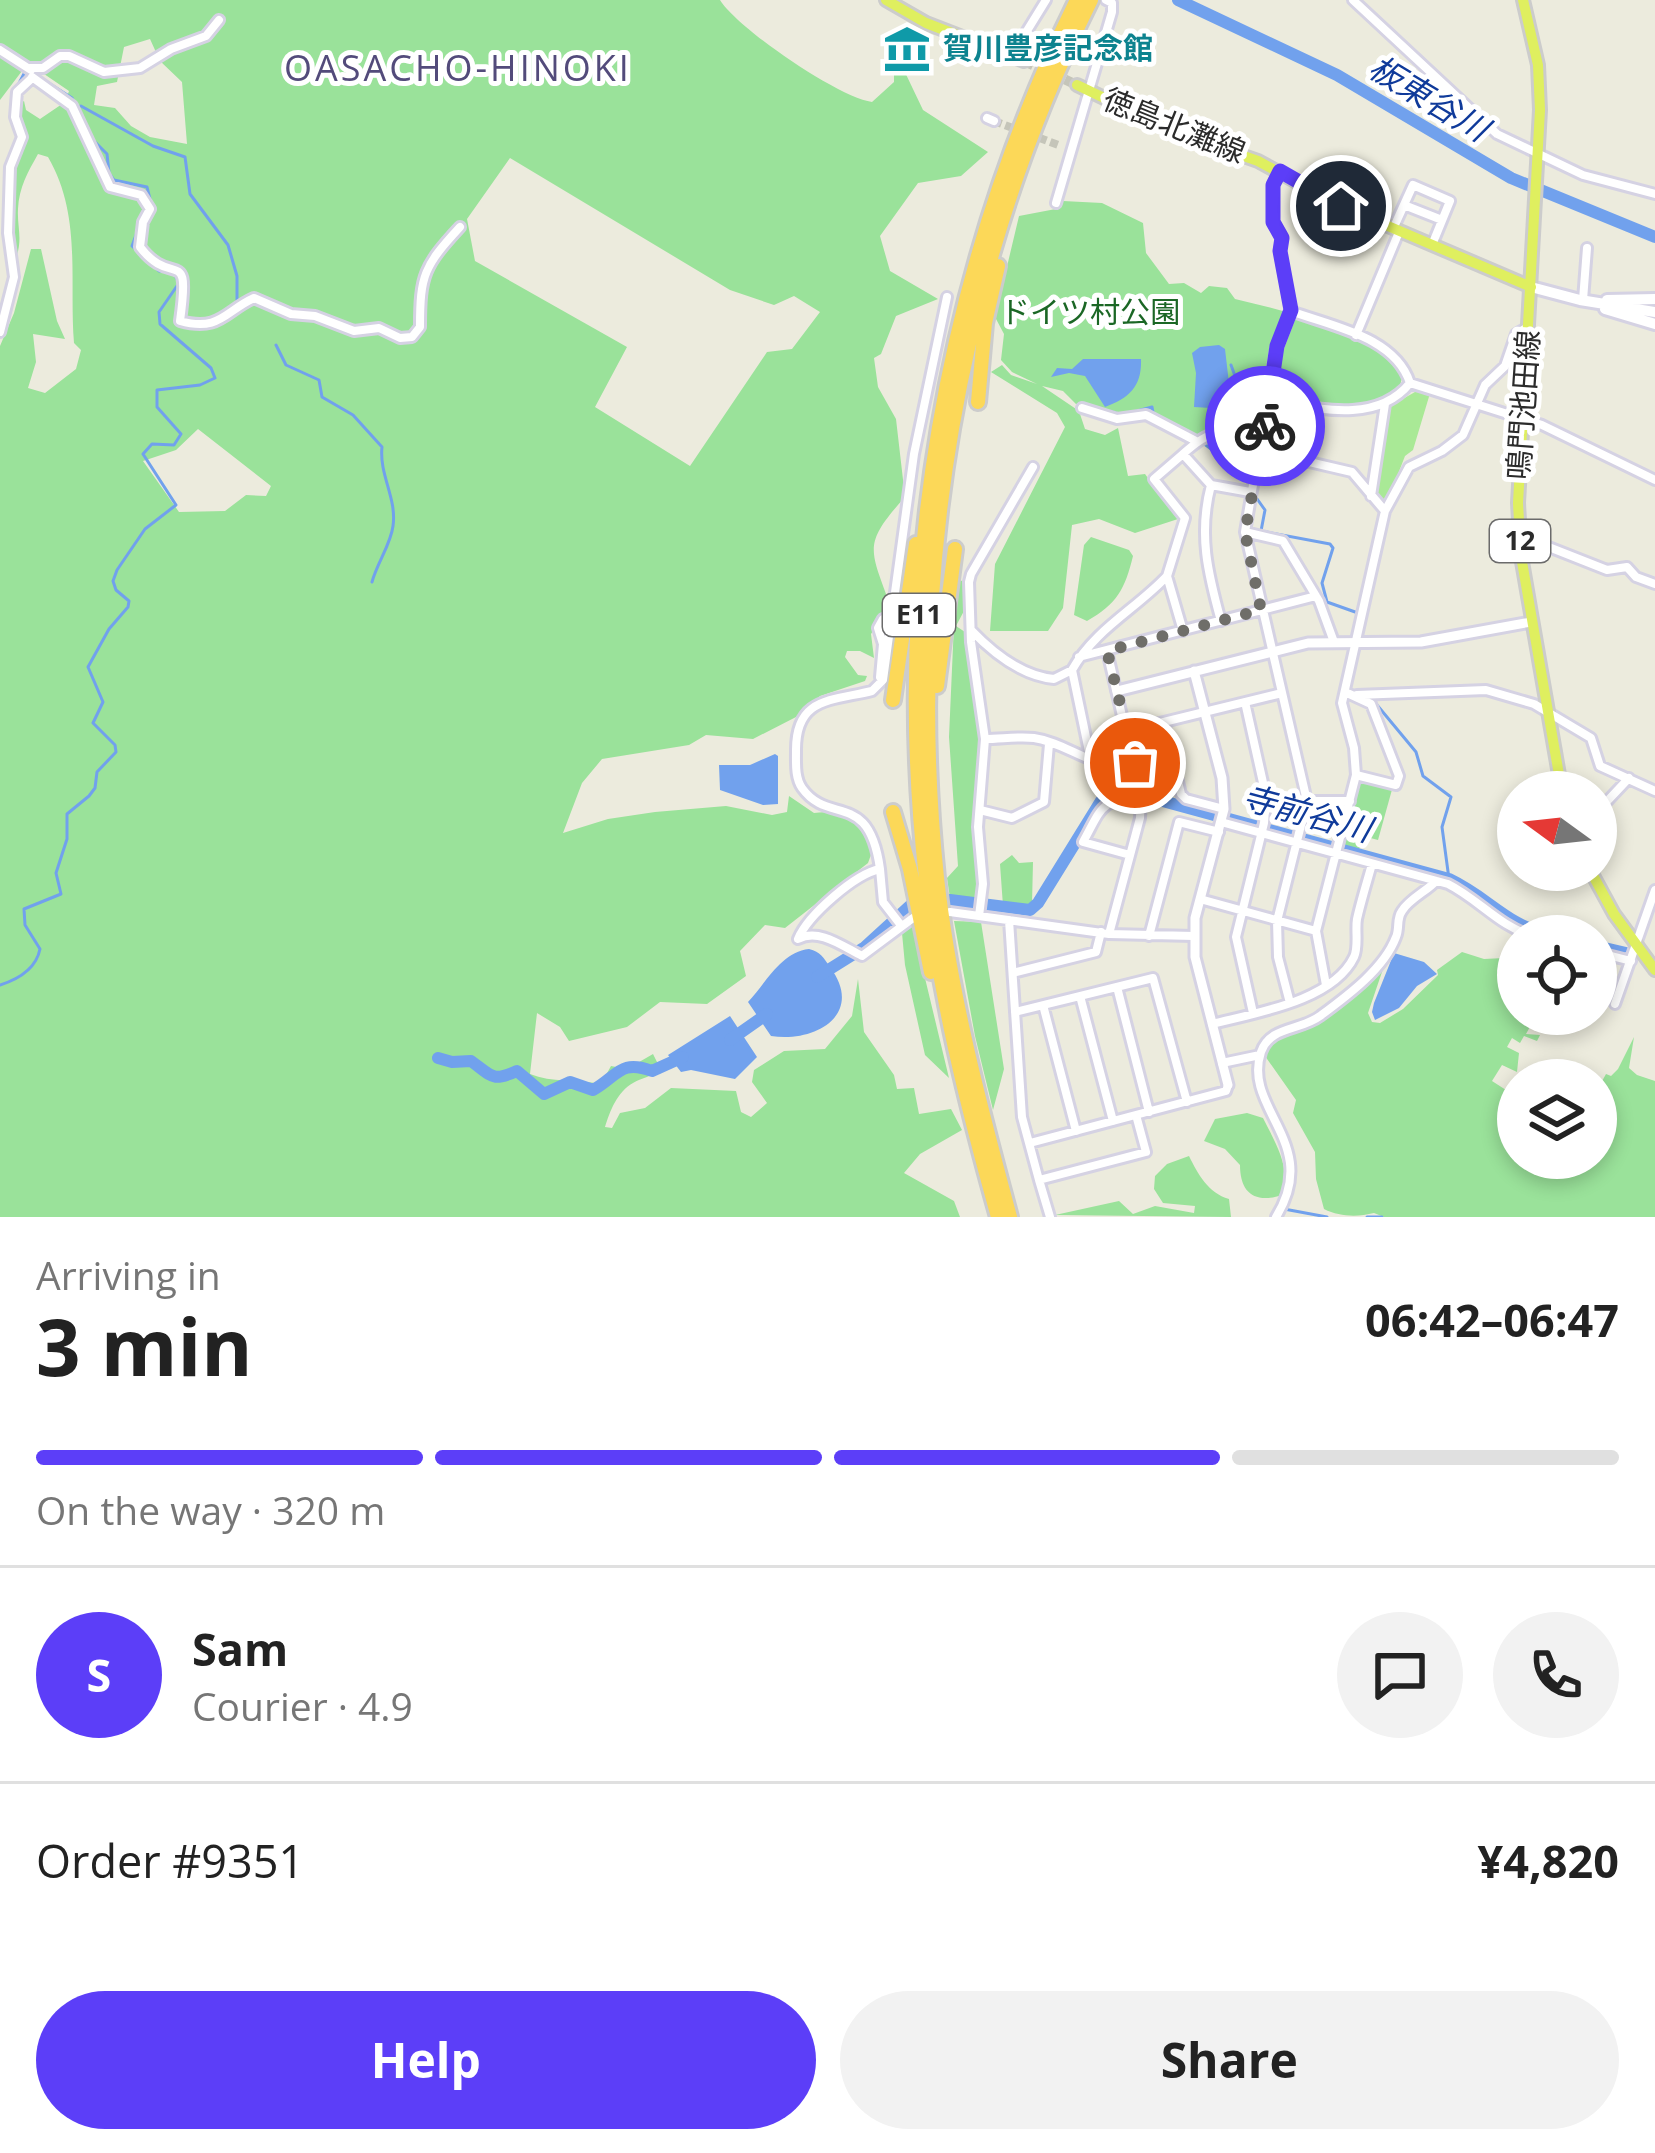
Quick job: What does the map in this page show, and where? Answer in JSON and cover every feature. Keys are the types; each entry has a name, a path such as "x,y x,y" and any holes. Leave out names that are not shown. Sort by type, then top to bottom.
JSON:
{"highway":[{"name":"E11","path":"1010,1217 952,975 938,880 930,781 928,651 950,446 971,333 992,255 1077,0"},
{"name":"E11","path":"998,1217 965,1099 929,905 917,765 919,607 937,444 980,250 1023,124 1070,28 1091,0"},
{"path":"978,402 985,323 1034,128"},
{"path":"893,700 924,486 937,444"},
{"path":"930,781 938,659 955,549"},
{"path":"893,812 965,1099"}],"main road":[{"path":"886,0 926,23 1024,61"},
{"name":"12","path":"1523,0 1538,65 1538,156"},
{"name":"徳島北灘線","path":"1083,88 1175,132 1280,171 1341,206 1531,287"},
{"name":"鳴門池田線","path":"1538,156 1520,535 1558,771"},
{"path":"1531,287 1655,324"},
{"path":"1587,301 1655,299"},
{"path":"1587,301 1655,312"},
{"path":"1601,891 1634,955 1654,968"}],"street":[{"path":"1012,55 1046,0"},
{"path":"1056,203 1065,147 1112,12 1112,3 1106,0"},
{"path":"1353,0 1497,134 1583,176 1655,194"},
{"path":"0,332 14,277 8,219 10,167 22,137 15,117 17,92 31,73 60,56 104,72 140,68 206,36 219,20"},
{"path":"0,50 72,106 110,187 141,195 147,204 140,247 156,263 184,275 180,321 222,320 254,298 354,331 379,328 400,338 412,337 420,327 419,290 428,261 460,227"},
{"path":"1280,171 1273,185 1273,222 1282,238 1291,310 1277,346 1245,532 1306,801 1277,921 1278,957 1290,1003"},
{"path":"1356,335 1413,185 1450,201 1432,246"},
{"path":"1404,205 1442,221"},
{"path":"1587,248 1587,301"},
{"path":"897,922 883,902 877,846 859,818 811,797 798,782 796,731 806,714 824,702 872,691 886,673 914,454 947,296"},
{"path":"1291,310 1356,335 1396,358 1410,382"},
{"path":"1326,985 1316,931 1356,775 1342,703 1385,511 1408,467 1456,442 1485,385 1504,366 1516,334 1529,327"},
{"path":"1269,400 1350,412 1385,402 1401,394 1410,382"},
{"path":"1410,382 1560,433 1655,480"},
{"path":"1371,496 1385,402"},
{"path":"1082,408 1117,419 1146,415 1196,441"},
{"path":"1204,519 1185,518 1154,479 1212,431 1352,472 1385,511"},
{"path":"1184,454 1211,485 1250,492"},
{"path":"980,909 985,739 969,626 970,574 1033,467"},
{"path":"1211,485 1204,552 1221,621"},
{"path":"1183,631 1167,576 1185,518"},
{"path":"1245,532 1283,541 1316,596 1334,642"},
{"path":"1520,535 1607,570 1627,567 1636,577 1655,584"},
{"path":"958,622 969,626 988,649 1030,674 1054,680 1072,670 1129,606 1167,576"},
{"path":"1079,657 1316,596"},
{"path":"880,685 883,644 878,628 883,619 890,618"},
{"path":"1118,692 1271,651 1334,642 1421,642 1531,622"},
{"path":"1012,973 1096,952 1130,855 1141,797 1107,651"},
{"path":"1072,670 1091,760"},
{"path":"1030,1143 1226,1091 1194,936 1222,819 1222,778 1194,671"},
{"path":"1345,692 1486,690 1546,710 1592,738 1600,766 1655,791"},
{"path":"1127,731 1282,693"},
{"path":"1356,775 1396,785 1400,776 1371,704 1357,695"},
{"path":"1244,702 1265,782 1262,829 1240,910 1237,952 1253,1013"},
{"path":"1164,722 1186,799 1222,819 1436,881 1478,899 1497,917"},
{"path":"985,739 1033,738 1119,767 1135,763"},
{"path":"980,810 1012,818 1044,802 1049,744"},
{"path":"1617,791 1629,778"},
{"path":"1130,855 1083,842 1108,802 1141,797"},
{"path":"1306,801 1350,801"},
{"path":"1150,936 1179,822 1222,819"},
{"path":"1212,1024 1290,1003 1326,985 1354,957 1372,864"},
{"path":"880,869 860,875 809,918 798,938 808,933 820,936 862,956 897,922 913,918"},
{"path":"1276,1217 1288,1199 1291,1166 1259,1072 1260,1055 1269,1037 1298,1029 1320,1016 1373,972 1394,943 1403,908 1436,881"},
{"path":"1617,999 1655,890"},
{"path":"1200,899 1316,931"},
{"path":"950,912 980,909 1009,920 1105,933 1194,936"},
{"path":"1009,920 1022,1117 1049,1217"},
{"path":"1617,954 1634,955"},
{"path":"1015,1012 1153,978 1187,1102"},
{"path":"1117,987 1149,1112"},
{"path":"1080,996 1113,1121"},
{"path":"1043,1006 1076,1130"},
{"path":"1222,1063 1260,1055"},
{"path":"1039,1180 1146,1152 1136,1115"}],"green space":[{"path":"0,0 720,0 767,44 857,98 872,102 894,82 894,62 902,66 923,110 988,152 961,176 918,183 880,236 890,271 938,299 896,316 881,354 874,358 878,387 896,419 905,497 876,537 875,558 890,605 871,634 874,658 860,651 847,651 845,657 858,675 867,676 865,681 820,696 796,717 753,739 706,735 689,745 602,759 582,783 563,833 608,819 655,812 726,806 772,815 787,812 789,796 814,813 835,813 851,820 872,852 868,863 785,928 765,925 740,951 746,976 707,1004 660,1002 627,1027 569,1041 560,1027 537,1013 530,1074 601,1084 611,1066 627,1069 653,1054 660,1068 623,1091 605,1127 612,1128 620,1113 645,1108 671,1088 736,1091 741,1112 751,1117 767,1103 752,1082 754,1070 784,1051 825,1049 852,1016 858,979 864,1032 894,1075 897,1089 914,1088 919,1114 951,1109 962,1130 920,1154 904,1173 954,1201 960,1217 0,1217 0,346 31,249 41,249 65,339 33,334 36,362 28,388 45,393 76,369 81,350 74,343 70,225 59,179 48,157 38,154 22,187 16,258 12,236 13,169 25,137 19,104 24,101 26,110 40,119 65,102 69,91 28,63 0,100","holes":["150,39 160,61 182,82 187,144 150,137 131,126 115,108 94,105 97,86 117,82 124,47","510,158 730,290 774,305 794,296 820,312 792,349 767,352 690,466 595,407 627,347 475,261 467,219","198,429 271,486 266,496 246,495 225,511 179,512 143,461 176,450"]},
{"name":"ドイツ村公園","path":"1063,201 1102,203 1143,223 1146,253 1169,284 1184,283 1201,293 1209,286 1227,288 1235,299 1345,333 1404,368 1399,391 1351,408 1266,396 1247,474 1209,445 1148,412 1112,416 1097,407 1076,404 1063,391 1042,386 1079,411 1085,429 1105,435 1118,428 1128,476 1145,474 1178,519 1135,533 1099,519 1072,525 1063,608 1048,631 990,631 995,564 1065,427 1057,413 991,372 1002,365 1011,375 1037,384 1012,372 1001,360 1004,334 995,317 1019,216 1061,208"},
{"path":"1422,388 1431,390 1413,450 1405,456 1386,505 1380,505 1374,496 1387,408"},
{"path":"1091,537 1129,550 1133,556 1118,594 1087,621 1074,615 1084,545"},
{"path":"956,578 964,582 965,609 956,626 965,632 980,748 975,800 980,875 976,899 950,898 947,878 958,866 949,737"},
{"path":"1358,778 1393,786 1378,840 1363,836 1359,850 1340,844"},
{"path":"1012,855 1019,863 1033,862 1032,904 1025,908 1003,906 1000,864"},
{"path":"954,921 981,922 1004,1069 993,1110 975,1036"},
{"path":"912,924 949,1078 925,1055 905,965 902,933"},
{"path":"1462,952 1497,958 1497,1035 1540,1035 1537,1041 1524,1036 1520,1043 1512,1038 1507,1047 1519,1053 1518,1059 1497,1059 1492,1081 1497,1084 1497,1179 1617,1179 1617,1070 1634,1037 1629,1068 1655,1081 1655,1217 1384,1217 1324,1209 1315,1152 1293,1113 1296,1100 1265,1056 1279,1039 1331,1015 1383,969 1368,1013 1372,1022 1380,1023 1403,1009 1438,975 1437,970"},
{"path":"1247,1113 1263,1118 1277,1146 1285,1175 1282,1195 1251,1194 1240,1165 1225,1149 1204,1141 1215,1119"},
{"path":"1189,1156 1209,1188 1229,1199 1231,1217 1055,1215 1119,1201 1133,1214 1155,1206 1194,1213 1195,1206 1163,1203 1154,1189 1155,1176 1167,1164"}],"water":[{"path":"1219,345 1225,349 1228,409 1194,407 1192,353"},
{"path":"1083,359 1141,359 1137,384 1128,395 1105,407 1085,376 1051,377 1057,368 1072,369"},
{"path":"775,754 778,804 763,805 720,790 719,765 750,765"},
{"path":"809,949 823,958 839,984 839,1011 819,1030 771,1036 748,1002 782,962"},
{"path":"1394,953 1424,962 1437,974 1417,986 1399,1008 1375,1020 1374,1003"},
{"path":"730,1016 757,1057 735,1079 681,1072 668,1055"}],"waterway":[{"name":"板東谷川","path":"1178,0 1337,75 1511,178 1655,237"},
{"path":"0,55 19,67"},
{"path":"17,87 26,70"},
{"path":"33,73 72,98 87,128"},
{"path":"81,106 153,146 185,157 190,194 228,245 237,276 237,303"},
{"path":"90,137 107,154 114,180 147,187 150,199"},
{"path":"0,985 26,972 38,956 40,949 25,925 24,909 61,894 56,873 67,839 67,814 89,796 97,772 116,752 93,723 103,702 88,667 109,629 128,607 129,601 113,581 117,570 145,529 176,505 143,454 152,444 174,445 181,434 157,407 157,390 200,385 215,378 211,368 160,324 159,312 179,283 174,273 159,271 132,246 146,208"},
{"path":"276,345 286,365 319,380 322,397 353,415 382,447 393,526 372,582"},
{"path":"1231,365 1239,387 1238,411"},
{"path":"1112,412 1122,415 1152,407 1153,412"},
{"path":"1203,443 1245,474"},
{"path":"1255,496 1265,510 1261,531 1330,544 1333,548 1322,583 1327,602 1358,613"},
{"path":"1377,705 1416,752 1423,776 1451,797 1442,827 1449,879"},
{"name":"寺前谷川","path":"950,900 1030,910 1101,801 1126,791 1449,879 1506,915"},
{"name":"寺前谷川","path":"817,977 865,947 911,905"},
{"name":"寺前谷川","path":"1617,951 1626,953"},
{"name":"寺前谷川","path":"730,1040 767,1014"},
{"name":"寺前谷川","path":"438,1058 471,1061 497,1077 517,1071 544,1094 570,1082 593,1090 626,1068 652,1071 683,1057"},
{"path":"1281,1215 1284,1209 1327,1217"},
{"path":"1367,1217 1382,1217"}],"tunnel":[{"path":"1024,61 1077,85"},
{"path":"994,121 1061,146"}],"way so far":[{"path":"1135,763 1107,651 1261,610 1245,532 1265,426"}],"place":[{"name":"賀川豊彦記念館","path":"907,49"}],"district":[{"name":"OASACHO-HINOKI","path":"458,68"}],"route":[{"path":"1265,426 1277,346 1291,310 1282,238 1273,222 1273,185 1280,171 1341,206"}]}
